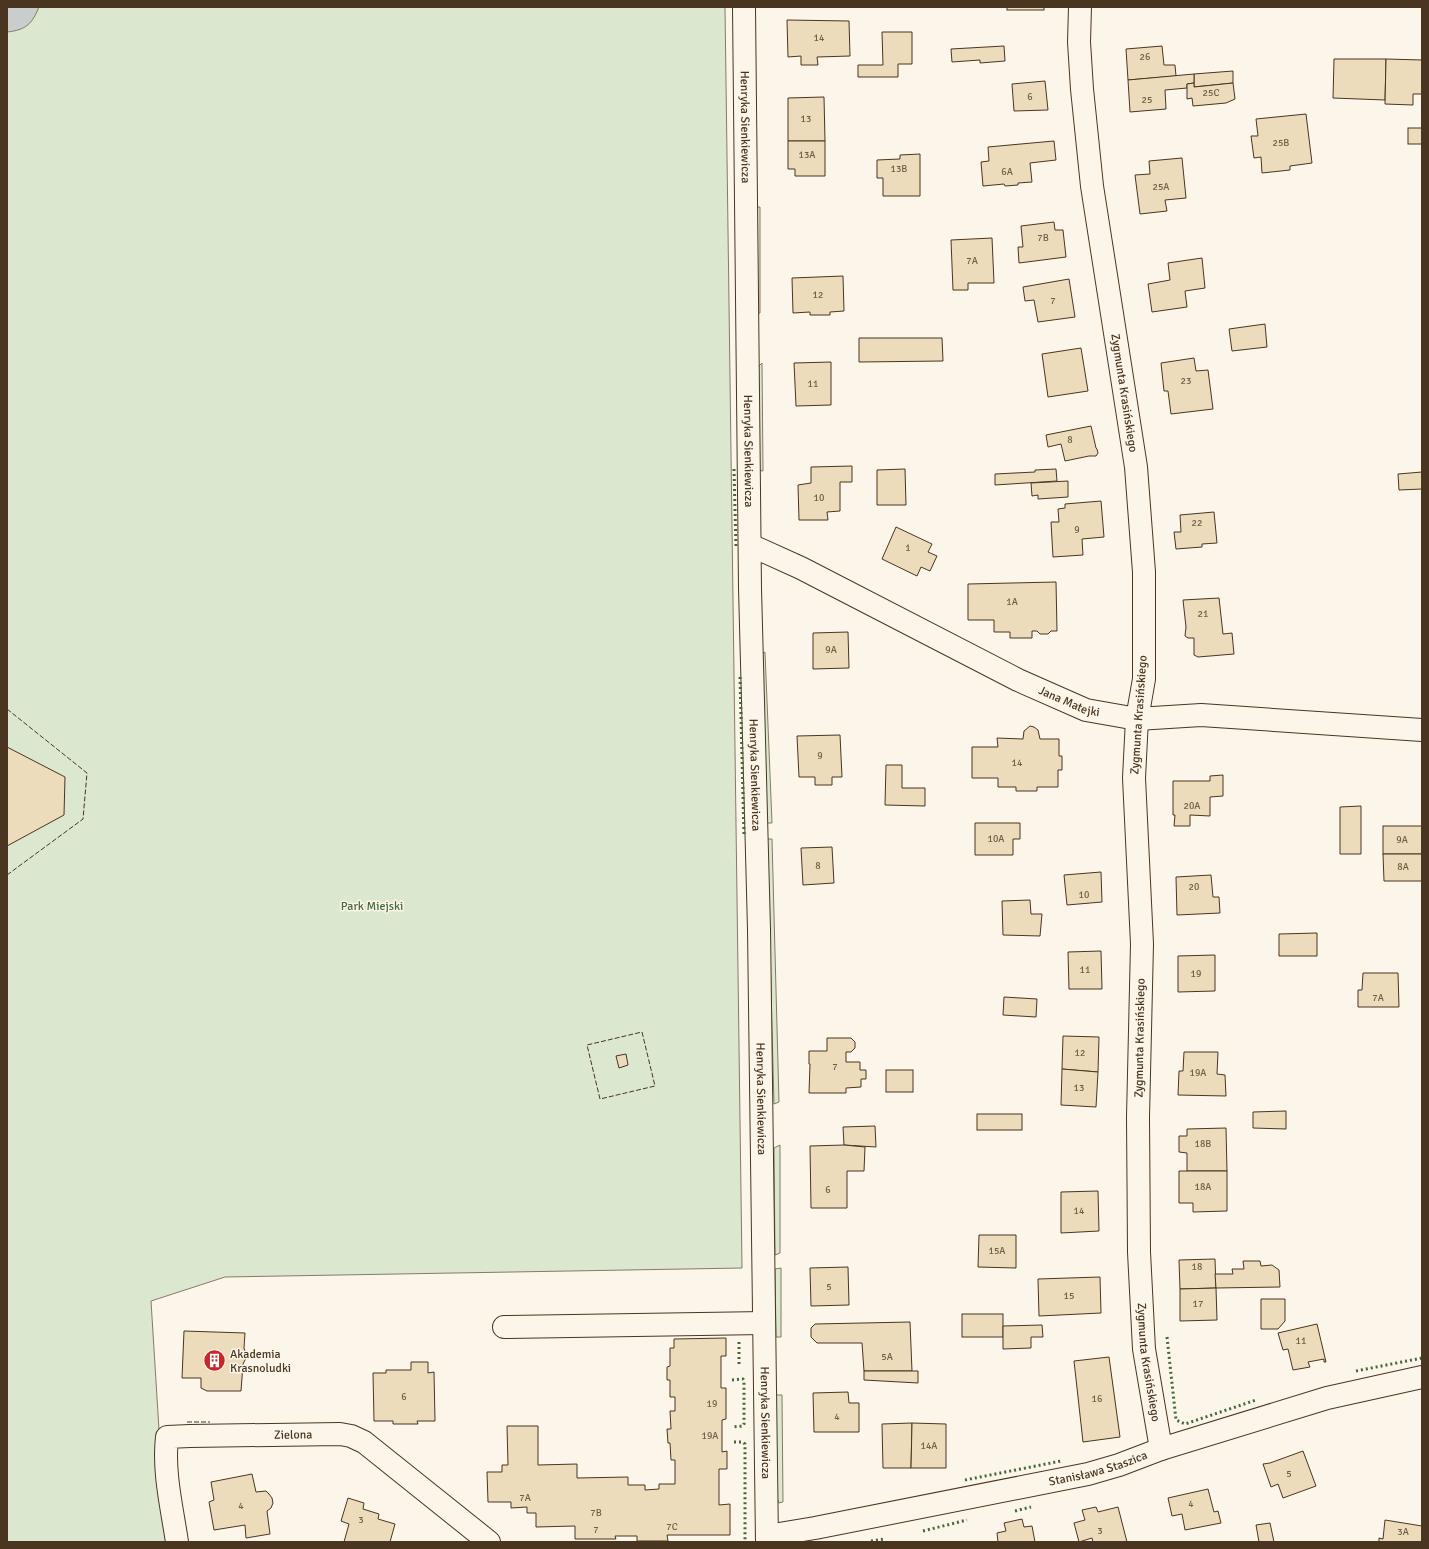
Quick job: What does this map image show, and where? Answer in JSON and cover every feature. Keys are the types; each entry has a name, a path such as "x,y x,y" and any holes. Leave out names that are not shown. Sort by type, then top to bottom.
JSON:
{"street":[{"name":"Henryka Sienkiewicza","path":"744,7 750,545 759,945 767,1539"},
{"name":"Zygmunta Krasińskiego","path":"1080,7 1079,42 1082,89 1092,186 1136,468 1144,572 1144,679 1137,719 1134,778 1142,944 1138,1117 1139,1252 1144,1348 1161,1450"},
{"name":"Jana Matejki","path":"750,545 808,571 1018,680 1086,710 1137,719 1201,715 1422,730"},
{"path":"504,1327 764,1323"},
{"name":"Stanisława Staszica","path":"767,1539 815,1528 1055,1482 1119,1465 1161,1450 1327,1398 1422,1377"},
{"name":"Zielona","path":"177,1542 168,1486 165,1453 167,1438 198,1436 340,1434 351,1436 364,1442 489,1542"}],"green space":[{"name":"Park Miejski","path":"7,7 725,7 742,1268 225,1277 151,1301 166,1542 7,1542"},
{"path":"753,207 760,207 760,313 755,314"},
{"path":"762,363 763,471 757,470 756,369"},
{"path":"765,652 772,823 767,823 762,654"},
{"path":"767,839 772,839 779,1102 774,1104"},
{"path":"780,1145 780,1253 775,1255 774,1148"},
{"path":"781,1268 781,1337 776,1337 775,1269"},
{"path":"776,1395 782,1395 783,1502 779,1503 777,1498"}],"shaded area":[{"path":"7,7 39,7 34,18 28,25 19,30 7,32"}],"building":[{"path":"1007,7 1044,7 1044,10 1007,10"},
{"path":"787,20 849,21 850,56 817,57 818,65 801,65 801,56 788,57"},
{"path":"882,32 912,32 912,64 898,64 898,77 858,77 858,65 883,65"},
{"path":"1004,46 1005,61 980,63 980,60 952,62 951,49"},
{"path":"1162,46 1164,65 1175,65 1176,76 1128,80 1126,49"},
{"path":"1334,59 1386,59 1385,100 1333,98"},
{"path":"1386,59 1422,60 1422,94 1413,94 1413,105 1385,104"},
{"path":"1233,71 1233,83 1194,87 1194,74"},
{"path":"1194,74 1194,83 1187,84 1187,88 1165,90 1166,109 1130,112 1128,80"},
{"path":"1045,81 1048,110 1014,111 1012,84"},
{"path":"1194,83 1194,87 1233,83 1235,99 1226,103 1193,106 1192,98 1187,99 1187,84"},
{"path":"824,97 825,141 788,141 788,98"},
{"path":"1306,114 1312,163 1290,166 1290,170 1262,173 1261,157 1254,158 1251,136 1258,136 1256,119"},
{"path":"1408,128 1422,128 1422,144 1408,144"},
{"path":"788,141 825,141 825,176 795,176 795,169 788,169"},
{"path":"1054,141 1056,160 1030,163 1032,182 1018,183 1018,185 1005,186 1004,184 983,186 981,162 989,161 988,147"},
{"path":"920,154 920,196 883,196 883,178 877,178 877,160 900,159 900,155"},
{"path":"1182,158 1186,198 1165,200 1167,211 1140,214 1135,175 1150,174 1149,161"},
{"path":"1054,222 1055,230 1063,230 1066,257 1019,263 1018,247 1023,247 1021,226"},
{"path":"992,238 994,283 968,283 968,290 953,290 951,240"},
{"path":"1202,258 1205,288 1185,291 1187,307 1152,312 1148,284 1170,280 1168,263"},
{"path":"843,276 844,311 830,312 830,315 810,315 810,312 793,313 792,278"},
{"path":"1069,279 1075,317 1038,322 1034,300 1025,301 1023,287"},
{"path":"1265,324 1267,347 1232,351 1229,329"},
{"path":"859,338 942,338 943,361 859,362"},
{"path":"1081,348 1088,391 1048,397 1042,354"},
{"path":"1194,358 1196,371 1208,370 1213,409 1171,414 1168,391 1164,391 1161,363"},
{"path":"831,362 831,405 796,406 794,363"},
{"path":"1091,426 1098,453 1096,456 1065,461 1061,444 1048,447 1046,435"},
{"path":"852,466 852,482 840,482 840,511 827,512 828,520 799,520 798,485 811,483 811,467"},
{"path":"905,469 906,505 877,505 877,470"},
{"path":"1056,469 1057,481 995,485 995,474 1035,472 1035,470"},
{"path":"1422,472 1422,489 1399,490 1398,474"},
{"path":"1068,481 1068,497 1038,499 1038,495 1032,496 1031,483"},
{"path":"1101,501 1104,537 1082,539 1083,555 1053,557 1051,522 1059,522 1058,509 1065,508 1065,504"},
{"path":"1214,512 1217,543 1202,544 1202,547 1176,549 1174,532 1181,532 1180,515"},
{"path":"896,527 932,544 928,552 937,556 930,571 921,567 917,576 882,559"},
{"path":"1056,582 1057,631 1051,631 1048,634 1040,634 1037,631 1032,631 1032,638 1010,638 1010,632 994,632 994,620 968,620 968,584"},
{"path":"1219,598 1223,634 1232,633 1234,654 1198,657 1194,655 1194,638 1188,638 1185,636 1186,627 1183,600"},
{"path":"848,632 849,668 813,669 813,633"},
{"path":"1030,726 1038,730 1040,739 1059,739 1059,756 1062,756 1062,770 1058,770 1058,787 1037,787 1037,791 1016,791 1016,787 998,787 998,778 972,778 972,747 998,747 997,738 1023,739 1024,731"},
{"path":"840,735 842,777 832,777 832,785 815,785 815,777 799,777 797,736"},
{"path":"7,747 65,777 64,815 7,846"},
{"path":"886,765 902,765 902,788 925,788 925,806 885,805"},
{"path":"1223,775 1223,796 1210,797 1210,816 1190,815 1190,826 1174,826 1175,815 1173,815 1173,781 1210,781 1210,776"},
{"path":"1361,806 1361,854 1340,854 1340,807"},
{"path":"975,823 1020,823 1020,839 1013,839 1013,855 975,855"},
{"path":"1383,826 1422,826 1422,854 1383,854"},
{"path":"832,847 834,883 803,885 801,848"},
{"path":"1383,854 1422,854 1422,881 1384,881"},
{"path":"1101,872 1102,902 1067,905 1064,875"},
{"path":"1211,875 1213,897 1219,897 1220,913 1177,915 1176,877"},
{"path":"1030,900 1031,914 1042,914 1040,936 1003,935 1002,901"},
{"path":"1317,933 1317,956 1279,956 1279,934"},
{"path":"1101,951 1102,989 1069,989 1068,952"},
{"path":"1215,955 1215,991 1178,992 1178,956"},
{"path":"1363,973 1398,973 1399,1007 1358,1007 1358,990 1362,990"},
{"path":"1004,997 1037,999 1036,1017 1003,1015"},
{"path":"1063,1036 1099,1037 1098,1072 1062,1069"},
{"path":"827,1038 851,1038 855,1042 855,1048 851,1052 846,1052 846,1062 860,1062 860,1070 866,1070 866,1079 861,1079 861,1087 846,1088 846,1093 809,1093 809,1051 827,1051"},
{"path":"1184,1052 1218,1052 1217,1074 1225,1075 1226,1096 1178,1095 1179,1071 1183,1071"},
{"path":"626,1054 628,1065 619,1068 616,1056"},
{"path":"1062,1069 1098,1072 1096,1107 1061,1105"},
{"path":"886,1070 913,1070 913,1092 886,1092"},
{"path":"1286,1111 1286,1129 1253,1128 1253,1112"},
{"path":"977,1114 1022,1114 1022,1130 977,1130"},
{"path":"875,1126 876,1147 844,1145 843,1127"},
{"path":"1226,1128 1227,1171 1187,1171 1187,1153 1179,1152 1179,1136 1187,1136 1187,1129"},
{"path":"844,1145 865,1147 864,1171 847,1171 847,1208 811,1208 810,1146"},
{"path":"1179,1171 1227,1171 1227,1211 1193,1212 1193,1203 1179,1203"},
{"path":"1098,1191 1099,1231 1061,1233 1061,1192"},
{"path":"979,1235 1016,1235 1016,1268 978,1267"},
{"path":"1215,1259 1216,1288 1180,1289 1179,1260"},
{"path":"1243,1261 1260,1261 1261,1266 1272,1265 1279,1270 1280,1287 1216,1288 1215,1274 1233,1274 1232,1269 1244,1269"},
{"path":"848,1267 849,1305 811,1306 810,1268"},
{"path":"1100,1277 1101,1313 1039,1316 1038,1279"},
{"path":"1216,1288 1217,1320 1180,1321 1180,1289"},
{"path":"1261,1299 1285,1299 1285,1321 1278,1329 1261,1329"},
{"path":"962,1314 1003,1314 1003,1337 962,1337"},
{"path":"910,1322 912,1371 864,1371 862,1343 817,1343 811,1337 811,1328 815,1324"},
{"path":"1317,1324 1326,1362 1324,1362 1324,1359 1308,1362 1310,1367 1293,1370 1288,1349 1283,1350 1278,1333"},
{"path":"1042,1325 1043,1337 1031,1337 1031,1348 1003,1349 1003,1326"},
{"name":"Akademia Krasnoludki","path":"184,1331 245,1333 244,1348 247,1356 243,1364 241,1391 207,1391 201,1388 201,1378 182,1378"},
{"path":"726,1338 726,1356 721,1356 721,1388 726,1388 726,1419 722,1420 722,1452 727,1451 727,1469 719,1469 719,1505 730,1504 730,1535 667,1535 668,1541 637,1541 637,1536 615,1536 616,1539 575,1539 575,1526 536,1527 536,1513 527,1513 527,1507 511,1508 511,1502 488,1502 487,1472 502,1472 502,1465 508,1465 507,1426 538,1426 538,1465 577,1464 577,1478 628,1477 628,1485 645,1485 645,1490 659,1489 659,1484 675,1484 675,1460 671,1460 667,1429 671,1429 670,1411 675,1411 675,1397 670,1397 670,1380 667,1380 667,1367 670,1366 670,1348 674,1348 674,1339"},
{"path":"1109,1357 1120,1437 1083,1442 1074,1361"},
{"path":"411,1362 428,1362 428,1373 434,1372 435,1421 417,1421 418,1424 393,1424 393,1421 374,1421 373,1373 386,1373 386,1370 411,1370"},
{"path":"864,1371 918,1371 918,1383 864,1380"},
{"path":"848,1392 849,1403 859,1403 859,1432 814,1432 813,1393"},
{"path":"912,1423 911,1468 883,1468 882,1424"},
{"path":"912,1423 946,1424 946,1468 911,1468"},
{"path":"1303,1451 1316,1486 1283,1498 1278,1484 1271,1487 1263,1464 1270,1463"},
{"path":"252,1474 256,1492 266,1491 272,1498 273,1503 271,1508 267,1511 270,1534 246,1538 245,1525 214,1530 209,1502 214,1500 211,1482"},
{"path":"1208,1489 1214,1512 1218,1511 1221,1523 1185,1530 1182,1514 1172,1516 1168,1498"},
{"path":"348,1498 364,1503 363,1509 379,1514 378,1519 395,1524 390,1542 344,1542 349,1524 341,1521"},
{"path":"1096,1507 1098,1512 1118,1507 1127,1542 1093,1542 1092,1538 1079,1542 1074,1523 1085,1520 1082,1510"},
{"path":"1022,1519 1024,1527 1032,1526 1035,1542 998,1542 997,1533 1006,1531 1004,1523"},
{"path":"1385,1520 1422,1526 1422,1542 1379,1542 1379,1538 1383,1539"},
{"path":"1270,1523 1274,1542 1259,1542 1256,1525"}],"hedge":[{"path":"734,469 736,548"},
{"path":"740,677 744,835"},
{"path":"1167,1337 1176,1420 1185,1424 1256,1400"},
{"path":"739,1342 739,1364"},
{"path":"1356,1371 1422,1358"},
{"path":"732,1380 743,1379 744,1381 744,1424 743,1426 732,1427"},
{"path":"734,1442 743,1442 745,1444 745,1542"},
{"path":"965,1480 1061,1461"},
{"path":"1015,1511 1031,1507"},
{"path":"923,1531 967,1520"},
{"path":"871,1541 884,1539"}],"fence":[{"path":"7,709 87,773 83,819 7,875"},
{"path":"642,1032 655,1086 600,1099 587,1045 642,1032"},
{"path":"187,1422 210,1422"}],"place":[{"name":"Akademia Krasnoludki","path":"214,1361"}]}
